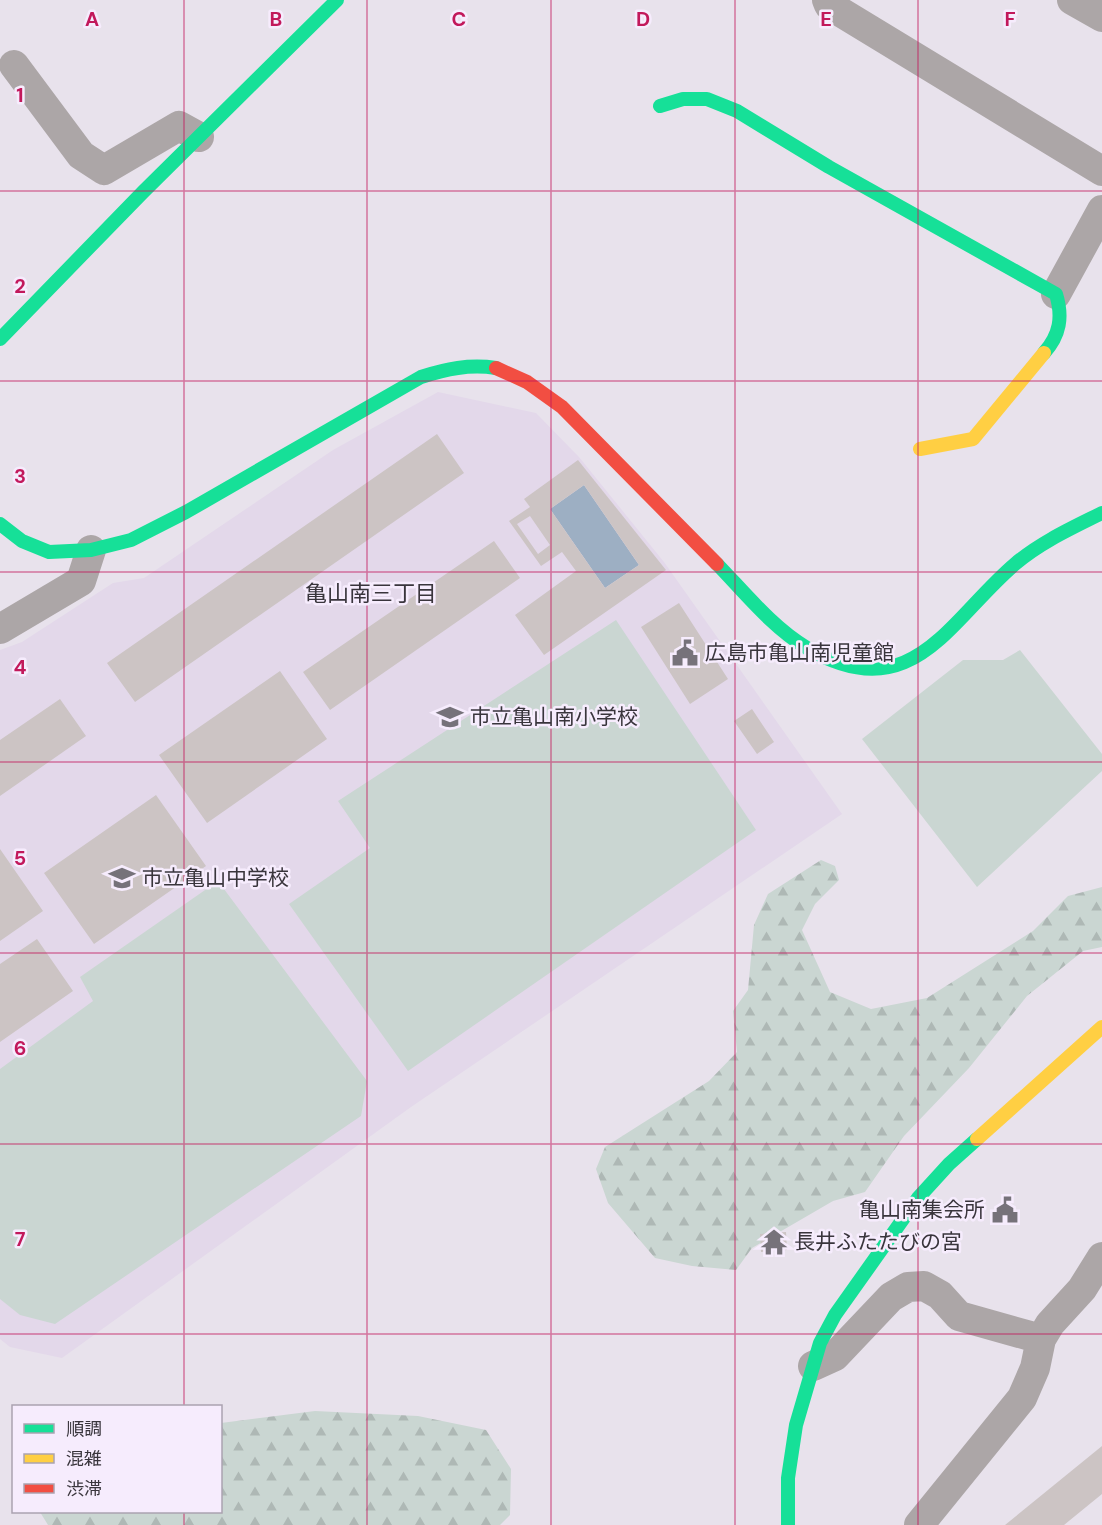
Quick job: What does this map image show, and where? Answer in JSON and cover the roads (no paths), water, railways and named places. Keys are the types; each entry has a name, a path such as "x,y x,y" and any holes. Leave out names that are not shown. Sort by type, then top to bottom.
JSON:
{"street":[{"path":"0,339 337,0"},
{"path":"827,0 829,5 1102,171"},
{"path":"1072,0 1102,17"},
{"path":"14,65 81,154 104,170 179,126 199,137"},
{"path":"660,106 683,99 707,99 738,111 829,167 1056,294 1061,310 1055,340 973,439 920,450"},
{"path":"1056,294 1102,210"},
{"path":"0,524 22,541 49,552 91,550 131,540 177,517 421,377 449,367 478,364 508,372 532,384 562,407 772,620 807,648 838,662 869,669 896,667 918,657 944,637 1016,564 1045,542 1102,513"},
{"path":"0,628 81,581 91,550"},
{"path":"788,1525 790,1467 796,1425 820,1343 835,1315 918,1198 949,1164 1102,1027"},
{"path":"919,1525 1022,1398 1035,1368 1041,1339 1050,1324 1082,1289 1102,1257"},
{"path":"813,1366 835,1356 891,1297 908,1287 924,1286 940,1295 959,1316 1041,1339"}],"water":[{"path":"584,485 639,565 605,588 550,509"}],"place":[{"name":"広島市亀山南児童館","path":"685,653"},
{"name":"市立亀山南小学校","path":"450,717"},
{"name":"市立亀山中学校","path":"122,878"},
{"name":"亀山南集会所","path":"1005,1210"},
{"name":"長井ふたたびの宮","path":"774,1242"}],"district":[{"name":"亀山南三丁目","path":"371,593"}]}
